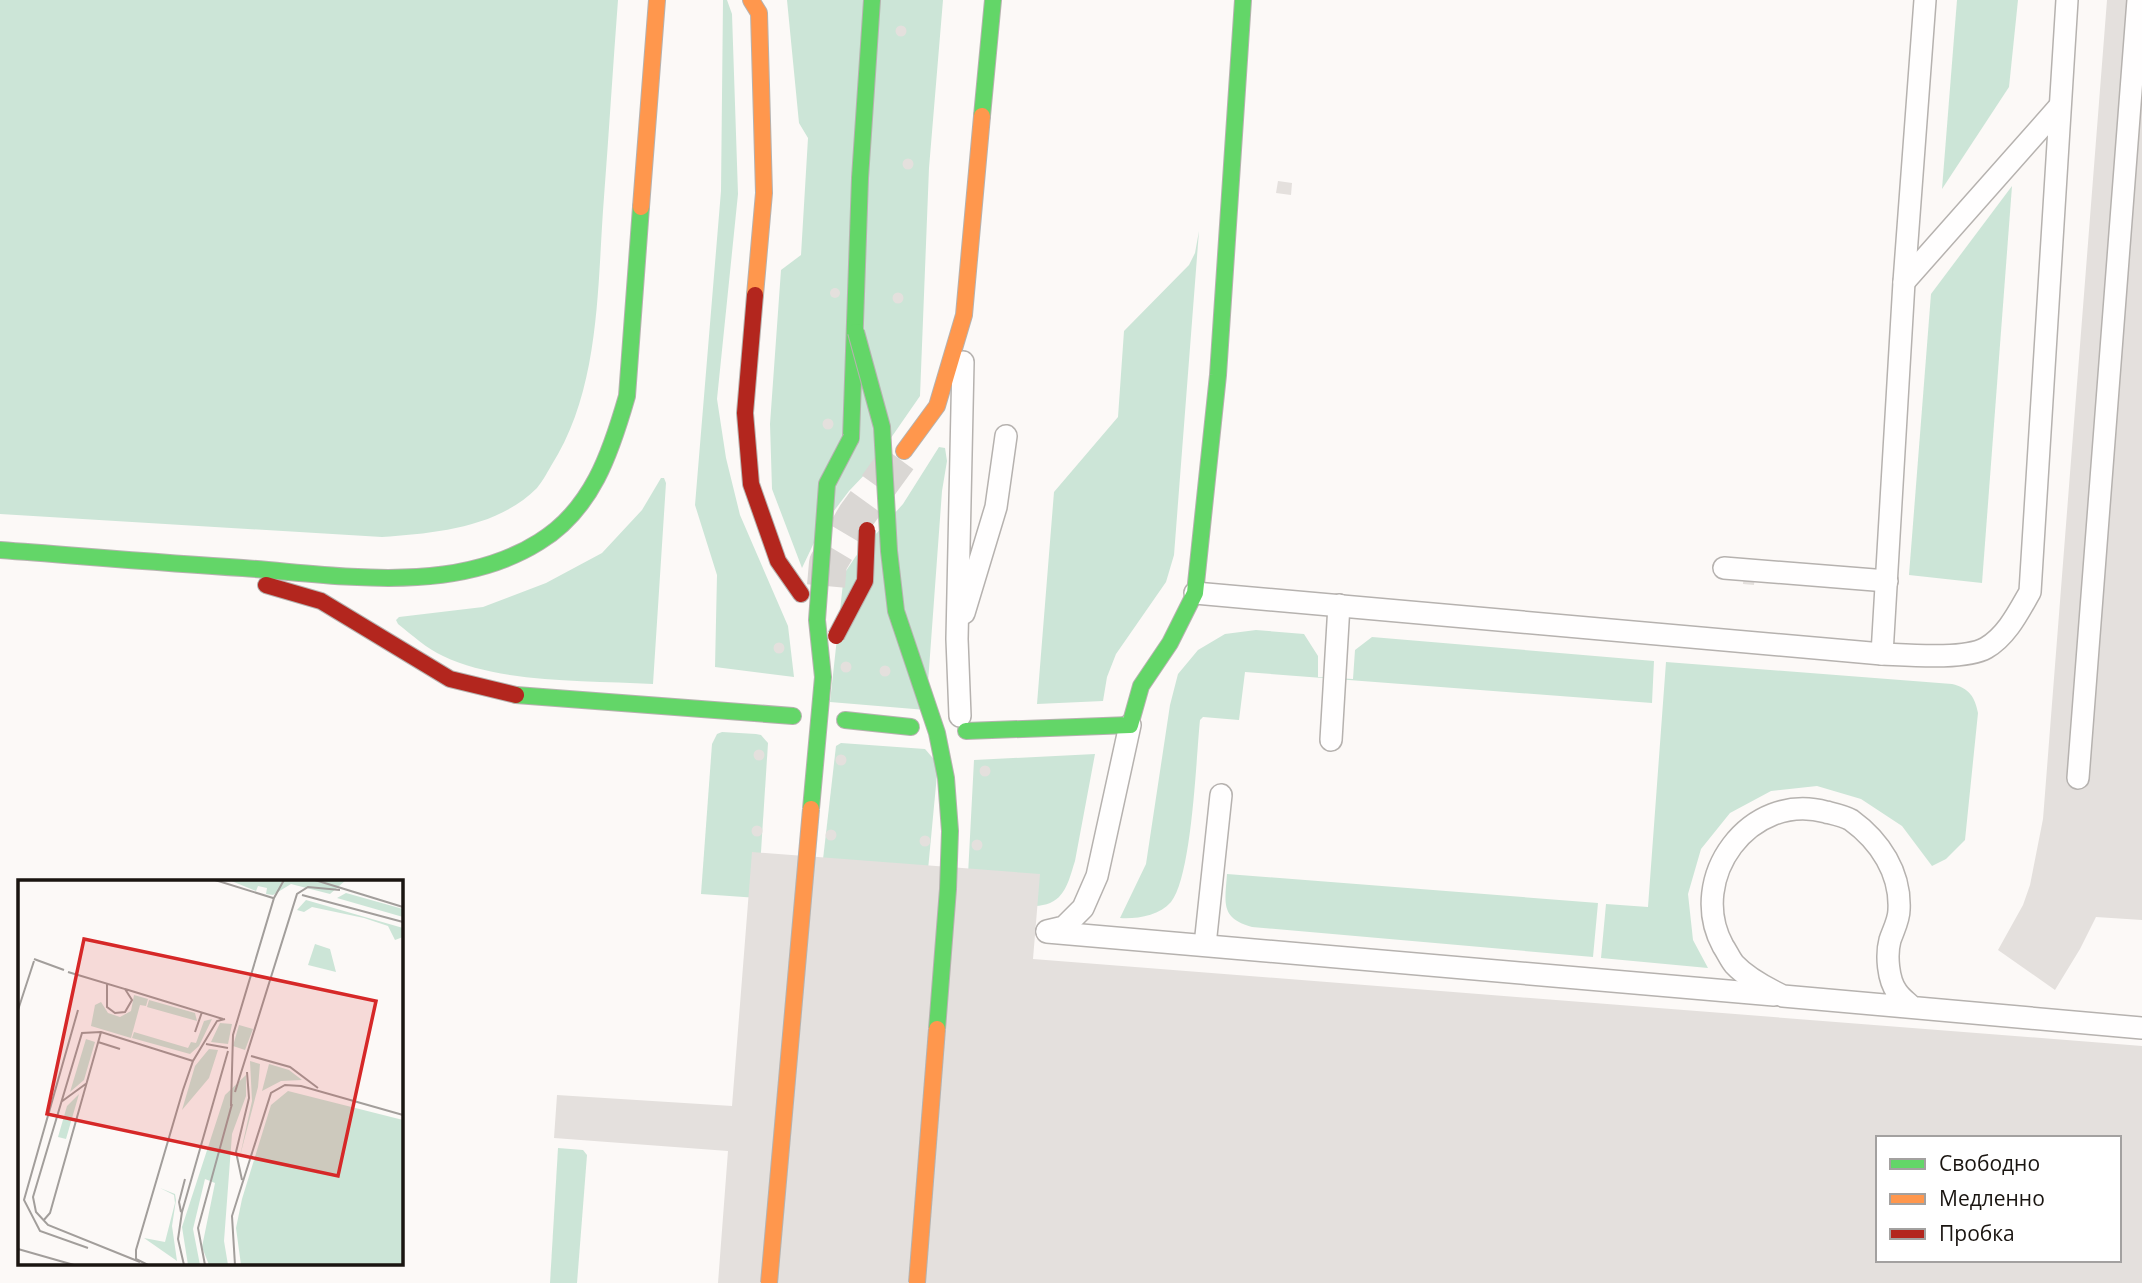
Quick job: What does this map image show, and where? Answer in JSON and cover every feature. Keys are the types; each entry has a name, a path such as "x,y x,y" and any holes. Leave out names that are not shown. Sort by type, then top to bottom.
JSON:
{"street":[{"path":"0,550 401,576 446,573 483,566 539,543 561,526 598,482 614,444 627,396 657,0"},
{"path":"751,0 758,13 760,38 764,193 745,413 751,484 778,561 801,594"},
{"path":"852,471 860,178 872,0"},
{"path":"904,451 937,406 964,314 993,0"},
{"path":"963,724 1130,725 1141,686 1170,643 1195,593 1218,375 1243,0"},
{"path":"744,103 764,193"},
{"path":"764,193 779,125"},
{"path":"856,332 882,427 888,551 896,611 937,733 946,778 950,831 948,889 917,1283"},
{"path":"769,1283 823,677 817,620 827,484 851,438"},
{"path":"823,677 836,636 865,581 865,516"},
{"path":"205,565 234,580 321,601 450,679 495,691 522,697 793,716"},
{"path":"836,636 840,597"},
{"path":"845,720 911,727"}],"lane":[{"path":"1882,654 1904,282 1926,0"},
{"path":"1195,593 1882,654 1945,656 1986,648 2012,622 2030,592 2067,0"},
{"path":"2078,778 2138,0"},
{"path":"1904,282 2059,107"},
{"path":"963,724 957,639 964,314"},
{"path":"957,639 996,507 1006,436"},
{"path":"1724,568 1887,581"},
{"path":"1331,740 1339,605"},
{"path":"1130,725 1097,876 1083,908 1064,927 1041,933 1205,945 2142,1028"},
{"path":"1205,945 1221,795"},
{"path":"1783,996 1762,986 1733,963 1715,931 1711,895 1721,859 1744,831 1776,813 1813,808 1848,818 1877,841 1895,874 1899,910 1889,945 1889,966 1895,990 1912,1007"}],"green space":[{"path":"0,0 618,0 594,336 579,404 567,436 537,488 503,512 484,520 444,530 382,537 0,514"},
{"path":"723,0 727,0 732,14 738,194 717,399 726,458 740,515 788,626 794,677 715,667 717,575 695,505 721,191"},
{"path":"787,0 943,0 929,168 920,396 868,471 821,528 802,568 772,489 770,424 781,270 801,255 808,138 799,123"},
{"path":"1957,0 2018,0 2009,87 1942,189"},
{"path":"2012,186 1982,583 1909,575 1931,294"},
{"path":"1199,231 1174,555 1166,582 1116,654 1107,677 1103,701 1037,704 1054,492 1118,417 1124,331 1189,265 1195,253"},
{"path":"939,447 945,448 947,461 942,491 926,710 830,702 844,574 856,556 903,504"},
{"path":"661,478 664,478 666,483 653,684 545,679 491,672 437,653 398,624 396,620 399,617 483,607 546,583 602,553 642,510"},
{"path":"1256,630 1304,634 1318,656 1318,677 1353,679 1355,650 1372,637 1654,661 1652,703 1245,672 1239,720 1203,717 1200,720 1188,843 1184,868 1171,902 1154,913 1120,918 1146,864 1170,705 1178,674 1198,650 1225,634"},
{"path":"1666,662 1952,684 1963,688 1973,698 1978,713 1965,840 1946,859 1932,866 1902,826 1861,799 1817,786 1771,791 1730,813 1701,849 1688,894 1693,940 1708,968 1601,958 1606,904 1648,907"},
{"path":"722,732 761,735 768,743 758,898 701,894 712,744 717,734"},
{"path":"841,743 925,749 938,764 924,912 818,903 836,746"},
{"path":"1095,754 1075,861 1067,885 1059,897 1040,906 1028,906 967,894 974,760"},
{"path":"1227,874 1598,903 1593,957 1252,927 1234,919 1227,908"},
{"path":"558,1148 583,1150 587,1155 577,1283 550,1283"}],"building":[{"path":"2107,0 2142,0 2142,920 2096,917 2055,990 1998,950 2023,905 2030,885 2043,819"},
{"path":"901,25 907,31 901,37 895,31"},
{"path":"908,158 914,164 908,170 902,164"},
{"path":"1278,181 1292,183 1291,195 1276,193"},
{"path":"835,288 839,289 839,297 835,298 831,297 830,293 831,289"},
{"path":"898,292 904,298 898,304 892,298"},
{"path":"828,419 832,420 832,428 828,429 824,428 823,424 824,420"},
{"path":"1744,573 1755,574 1754,585 1743,584"},
{"path":"779,642 785,648 779,654 773,648"},
{"path":"846,662 850,663 850,671 846,672 842,671 841,667 842,663"},
{"path":"885,665 891,671 885,677 879,671"},
{"path":"759,749 765,755 759,761 753,755"},
{"path":"841,754 847,760 841,766 835,760"},
{"path":"985,765 991,771 985,777 979,771"},
{"path":"757,825 763,831 757,837 751,831"},
{"path":"831,830 835,831 835,839 831,840 827,839 826,835 827,831"},
{"path":"925,836 929,837 929,845 925,846 921,845 920,841 921,837"},
{"path":"977,839 983,845 977,851 971,845"},
{"path":"752,852 1040,874 1033,959 2142,1046 2142,1283 718,1283 728,1151 554,1138 557,1095 732,1106"}],"tunnel":[{"path":"826,586 828,563 856,516 898,458"}],"traffic: fast":[{"path":"851,438 860,178 872,0"},
{"path":"982,116 993,0"},
{"path":"966,731 1130,725 1141,686 1170,643 1195,593 1218,375 1243,0"},
{"path":"0,550 395,578 470,570 506,559 539,542 573,514 586,497 606,458 621,417 627,396 641,207"},
{"path":"856,332 882,427 889,551 896,611 937,733 946,778 950,831 948,889 937,1029"},
{"path":"811,809 823,677 817,620 827,484 851,438"},
{"path":"516,695 793,716"},
{"path":"845,720 911,727"}],"traffic: slow":[{"path":"641,207 657,0"},
{"path":"751,0 759,13 764,193 755,295"},
{"path":"904,451 937,406 964,315 982,116"},
{"path":"769,1283 811,809"},
{"path":"917,1283 937,1029"}],"traffic: jam":[{"path":"755,295 745,413 751,484 778,561 801,594"},
{"path":"836,636 865,581 867,530"},
{"path":"266,585 321,601 450,679 516,695"}]}
